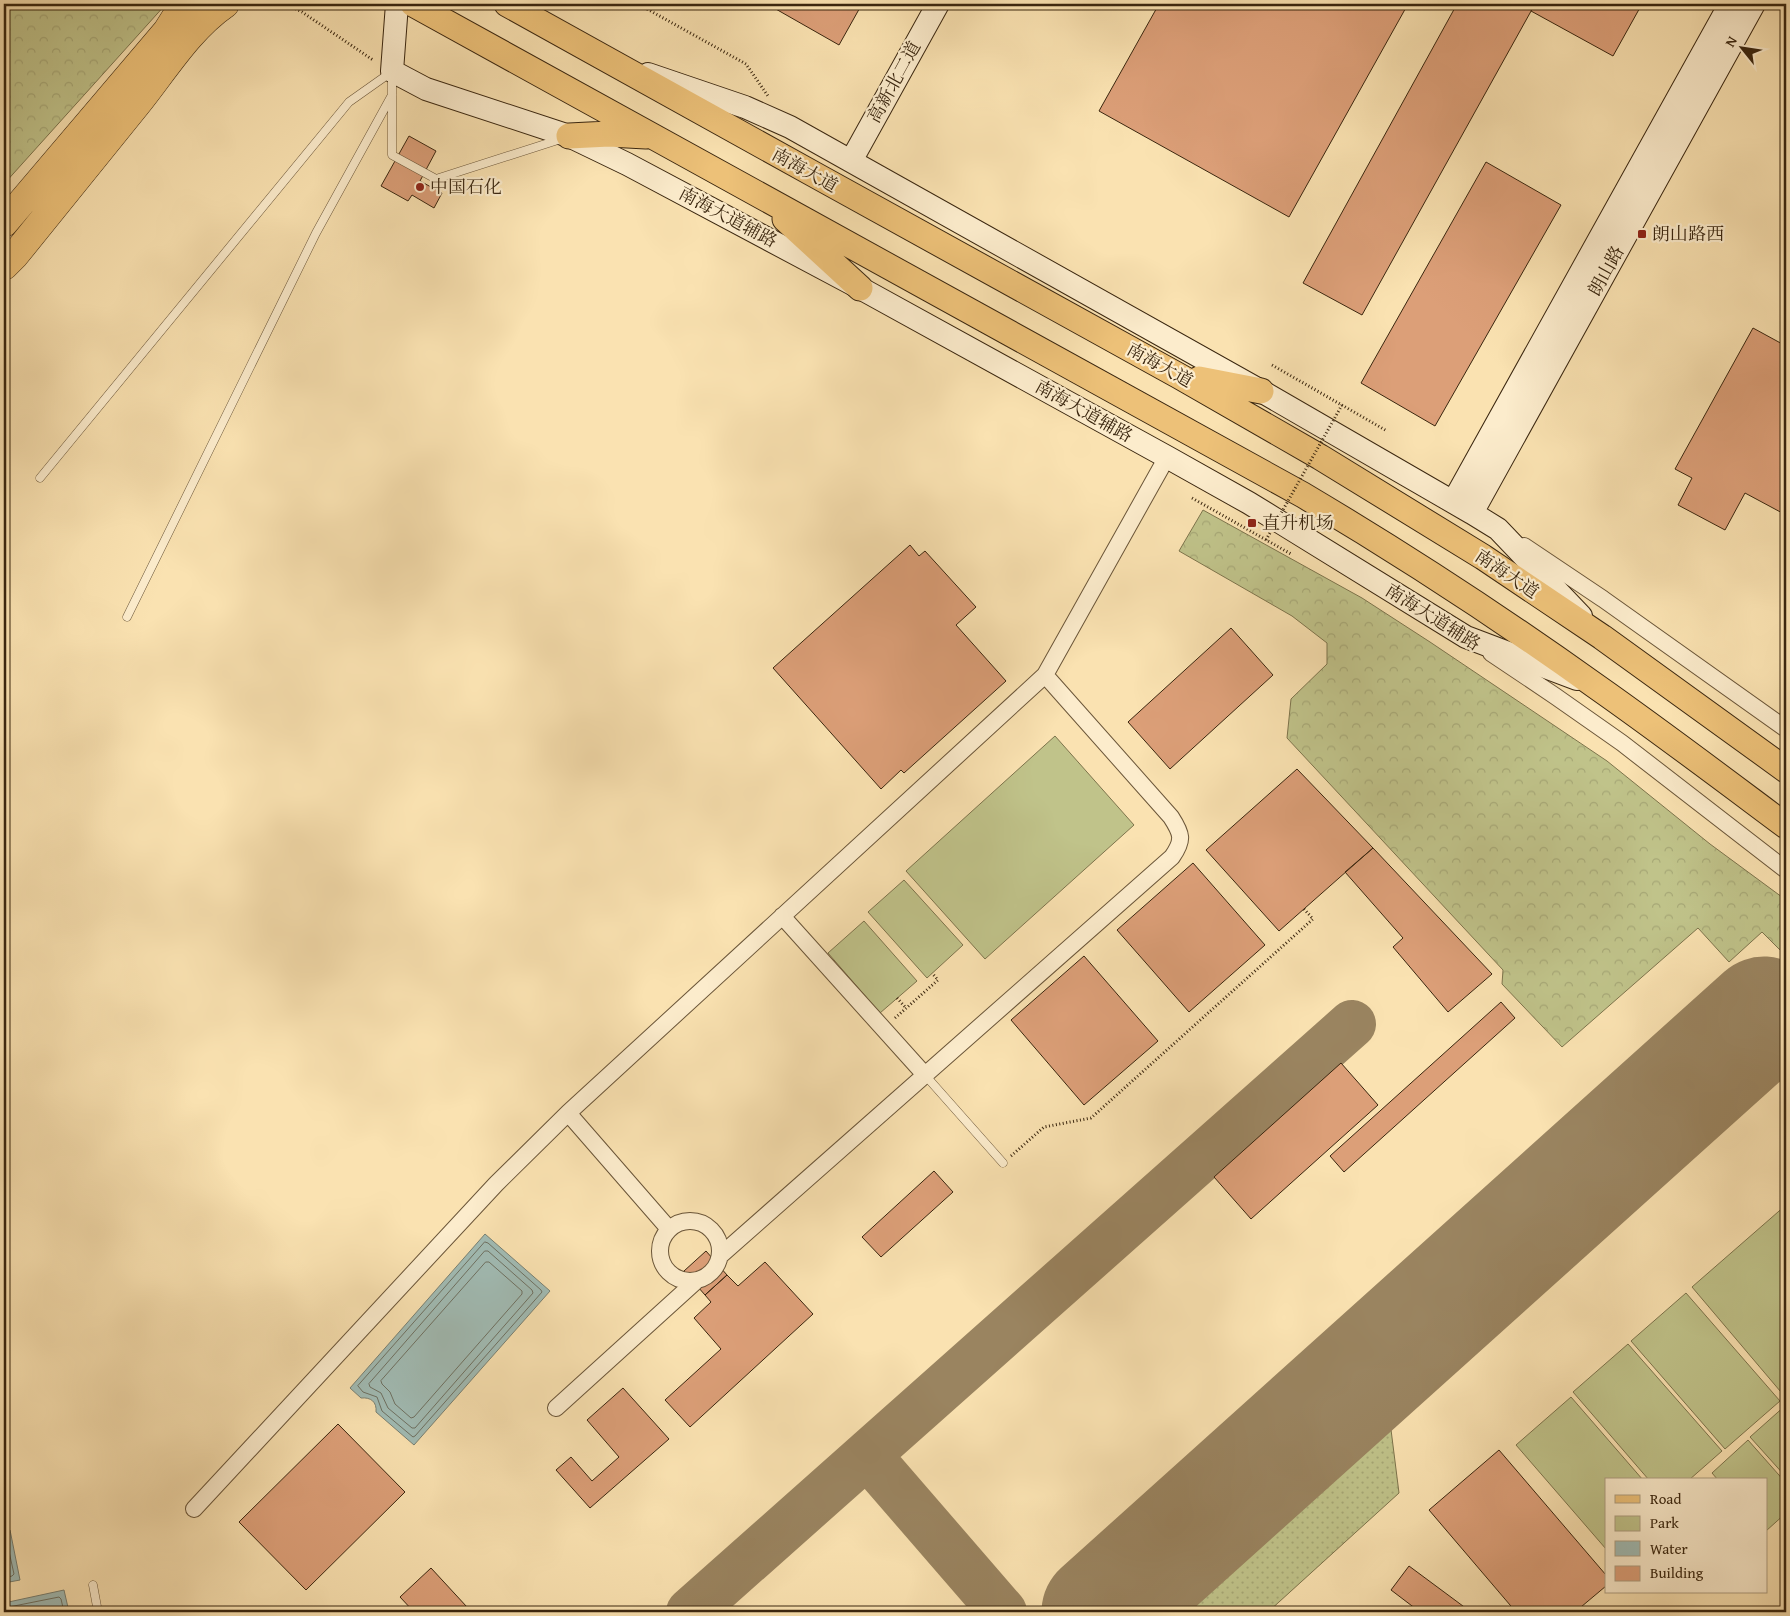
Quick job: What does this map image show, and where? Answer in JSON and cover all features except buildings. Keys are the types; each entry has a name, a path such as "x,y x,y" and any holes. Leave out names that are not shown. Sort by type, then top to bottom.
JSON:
{"highway":[{"path":"4,223 167,31 184,4"},
{"path":"4,266 46,217 186,40 223,5"}],"main road":[{"path":"392,72 397,4"},
{"path":"413,4 1303,495 1403,556 1596,686 1786,826"},
{"name":"南海大道","path":"508,4 1179,376 1382,494 1483,557 1602,637 1786,770"},
{"name":"高新北二道","path":"851,161 938,4"},
{"name":"朗山路","path":"1462,507 1730,4"},
{"name":"朗山路","path":"1462,507 1754,4"},
{"path":"587,49 645,73 745,107 790,127 1261,391 1462,507 1498,529 1602,637"},
{"name":"南海大道辅路","path":"392,72 426,89 568,136 636,169 860,288 1167,456 1274,518 1466,637"},
{"path":"568,136 609,134 654,137"},
{"path":"753,190 860,288"},
{"path":"1179,376 1261,391"},
{"path":"1466,637 1596,686"}],"street":[{"path":"194,1509 489,1191 568,1113 1045,675 1167,456"},
{"path":"1498,529 1611,605 1786,729"},
{"name":"南海大道辅路","path":"1466,637 1622,743 1786,870"},
{"path":"720,1255 1172,857 1180,845 1180,830 1171,817 1045,675"},
{"path":"782,916 925,1075"},
{"path":"568,1113 669,1229"},
{"path":"556,1408 695,1282 712,1273 718,1265 721,1246 712,1230 704,1224 686,1221 669,1229 663,1237 660,1246 660,1256 663,1265 676,1279 695,1282"}],"lane":[{"path":"392,72 392,155 436,179 568,136"},
{"path":"40,478 349,102 392,72"},
{"path":"127,616 316,233 392,95"},
{"path":"925,1075 1003,1163"},
{"path":"93,1585 98,1612"}],"path":[{"path":"286,4 302,12 392,72"},
{"path":"638,4 746,64 790,127"},
{"path":"1272,365 1387,431"},
{"path":"1192,498 1266,540 1342,405"},
{"path":"1003,1163 1044,1127 1091,1118 1313,919 1304,909"},
{"path":"883,1028 938,980 932,973"},
{"path":"897,998 906,1008"}],"green space":[{"path":"4,4 166,4 4,184"},
{"path":"1203,510 1362,598 1607,761 1710,844 1786,900 1786,956 1762,932 1729,962 1698,928 1562,1047 1502,984 1503,970 1287,738 1291,699 1327,664 1327,643 1292,616 1179,551"},
{"path":"1055,736 1134,825 985,959 906,871"},
{"path":"904,880 963,945 927,978 868,912"},
{"path":"864,921 917,981 880,1013 828,953"},
{"path":"1786,1205 1786,1398 1692,1287"},
{"path":"1686,1293 1780,1401 1725,1449 1631,1341"},
{"path":"1628,1344 1722,1451 1691,1478 1647,1478 1573,1392"},
{"path":"1386,1390 1399,1493 1268,1612 1194,1612 1196,1610 1176,1579"},
{"path":"1571,1397 1641,1478 1605,1478 1605,1548 1516,1445"},
{"path":"1786,1405 1786,1477 1750,1437"},
{"path":"1748,1440 1786,1483 1786,1513 1768,1529 1768,1478 1716,1478 1712,1473"}],"water":[{"path":"485,1234 550,1291 414,1445 376,1412 373,1401 368,1398 361,1398 350,1388"},
{"path":"10,1530 20,1580 4,1583 4,1532"},
{"path":"64,1590 69,1612 4,1612 4,1603"}],"taxiway":[{"path":"690,1612 1352,1024"},
{"path":"868,1456 1003,1612"}],"runway":[{"path":"1101,1612 1764,1016"}],"place":[{"name":"中国石化","path":"420,187"},
{"name":"朗山路西","path":"1642,234"},
{"name":"直升机场","path":"1252,523"}]}
